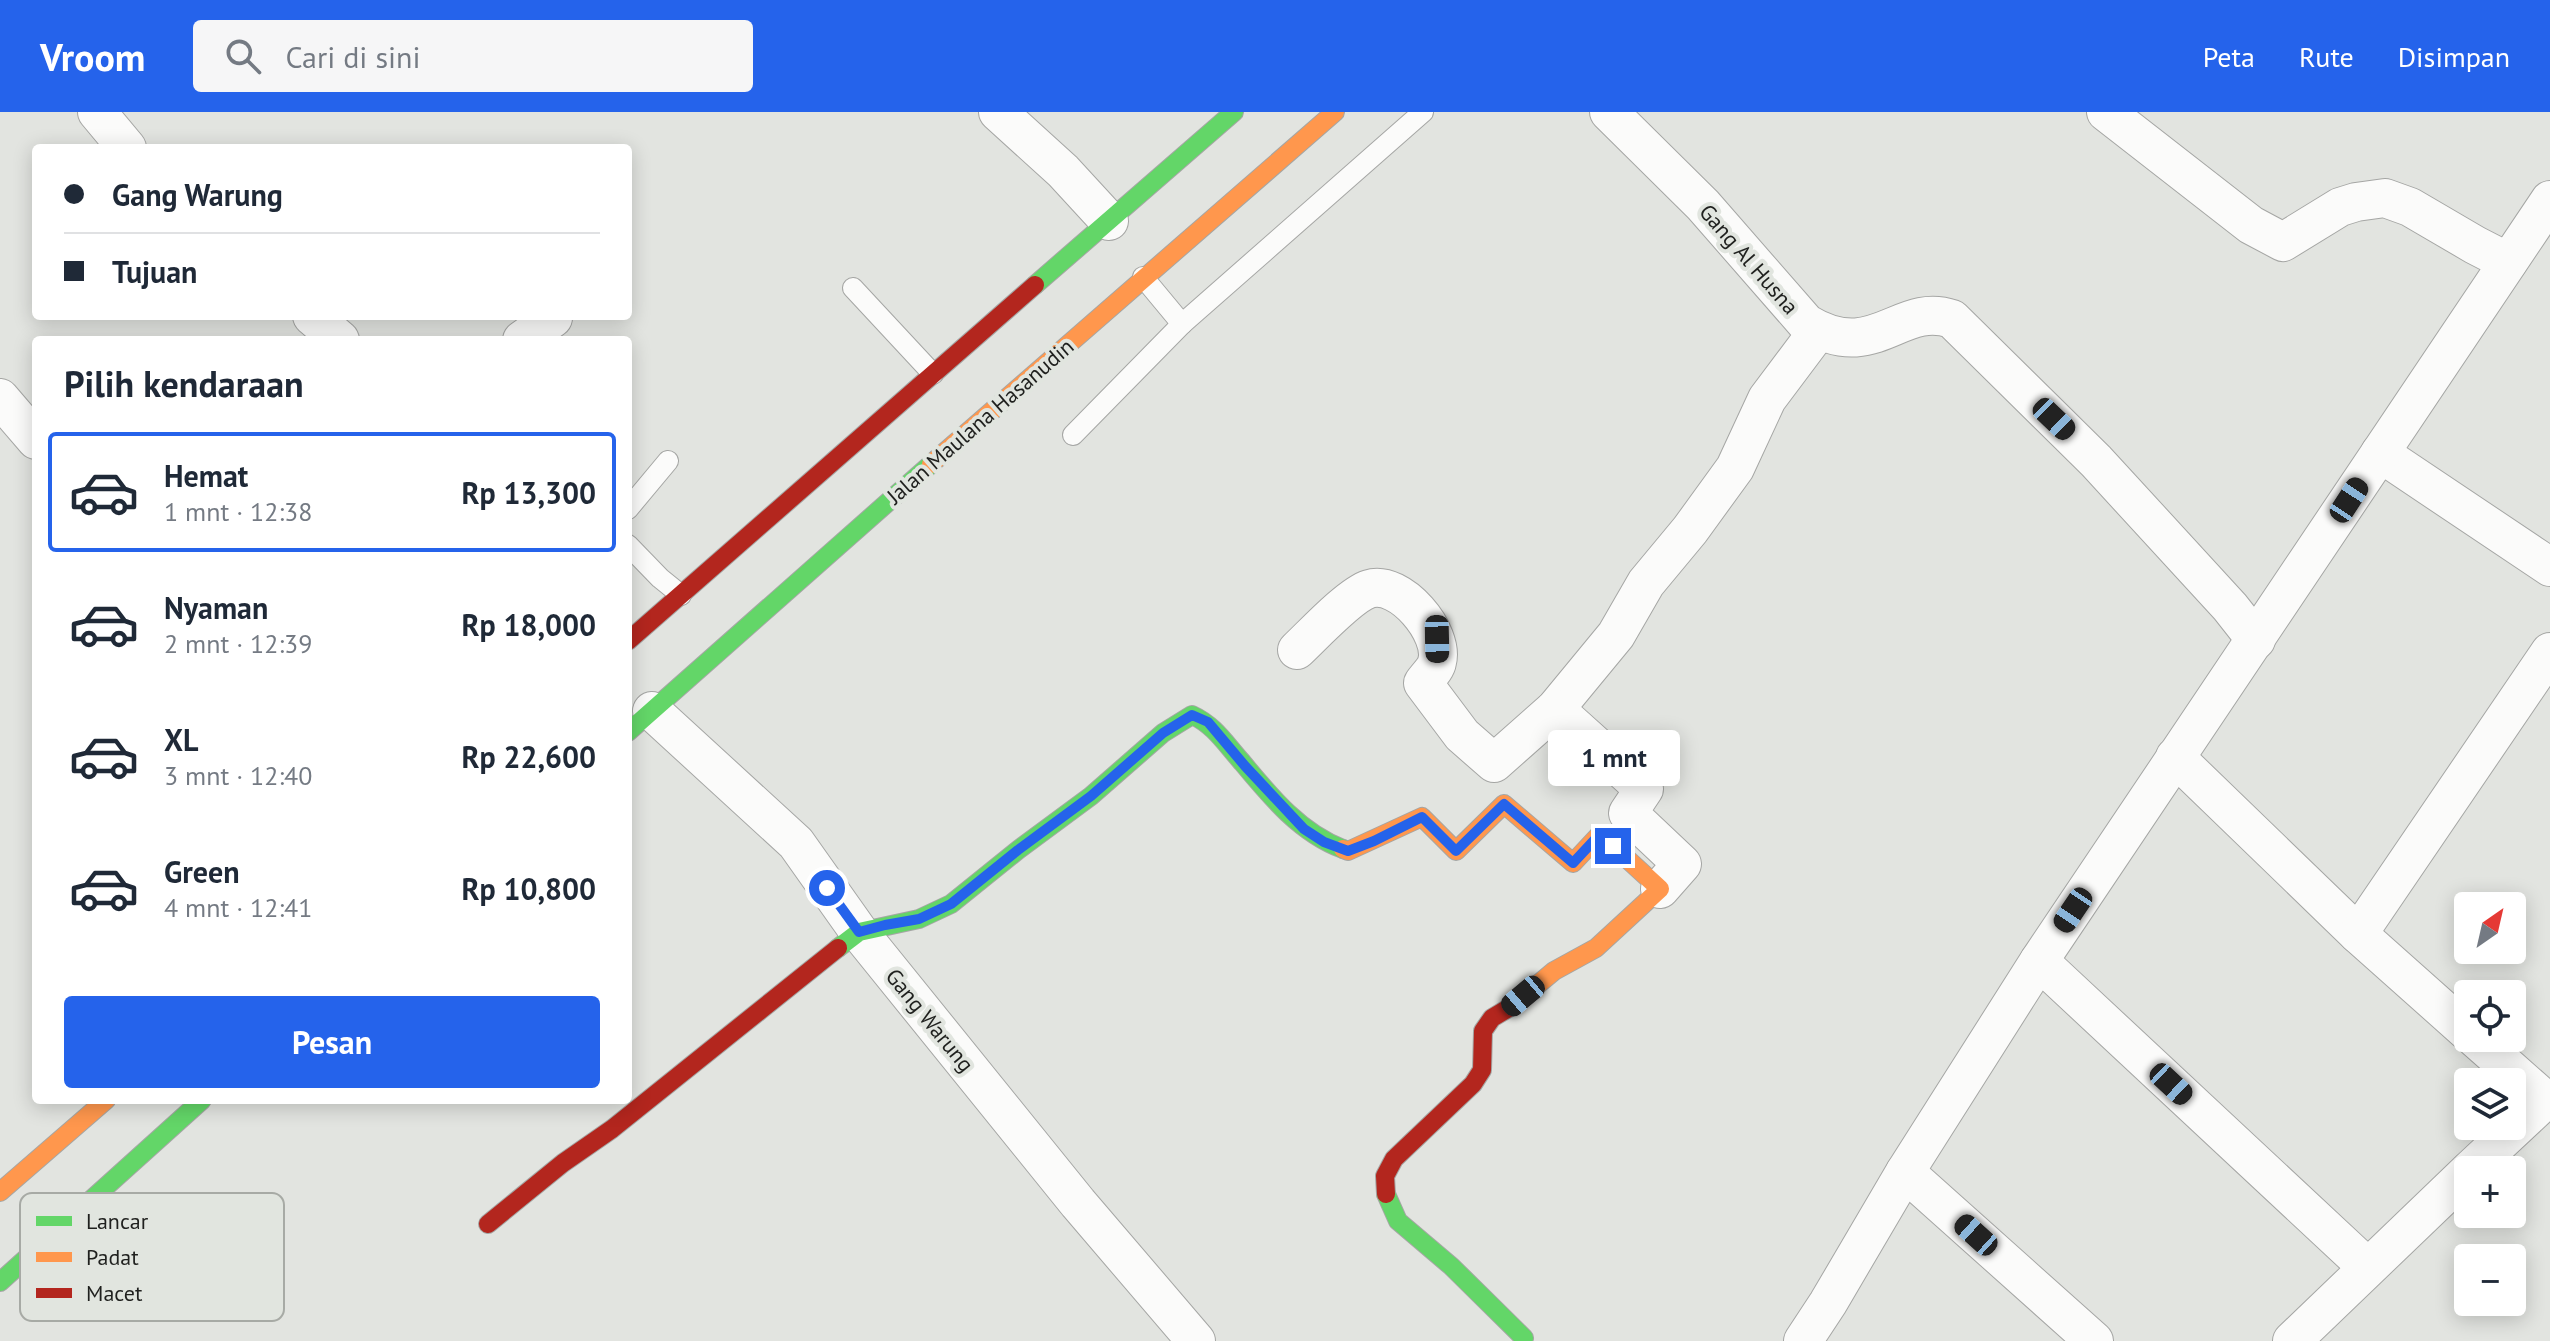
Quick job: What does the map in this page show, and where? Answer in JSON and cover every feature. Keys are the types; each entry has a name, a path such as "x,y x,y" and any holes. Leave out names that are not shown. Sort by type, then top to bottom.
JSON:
{"street":[{"path":"97,112 124,144"},
{"path":"998,112 1063,171 1106,217"},
{"path":"632,638 933,374 1106,217 1234,112"},
{"name":"Jalan Maulana Hasanudin","path":"640,722 1143,277 1335,112"},
{"name":"Gang Al Husna","path":"1609,112 1703,205 1806,323 1818,331 1834,337 1859,338 1927,314 1952,319 2096,461 2230,607 2256,640"},
{"path":"2106,112 2251,225 2283,242 2340,207 2385,198 2410,207 2508,262"},
{"path":"1803,1341 1905,1172 2039,961 2550,200"},
{"path":"317,320 335,336"},
{"path":"528,336 550,320"},
{"path":"1297,650 1348,603 1369,589 1389,589 1405,599 1437,639 1437,663 1423,683 1462,735 1494,763 1555,709 1616,635 1646,583 1735,468 1767,399 1818,331"},
{"path":"0,398 32,435"},
{"path":"2380,453 2550,567"},
{"path":"2358,934 2550,652"},
{"path":"1523,1341 1524,1338 1510,1322 1398,1221 1385,1191 1385,1176 1394,1159 1473,1084 1482,1070 1483,1031 1492,1018 1503,1013 1554,971 1596,948 1660,889 1682,864 1628,813 1644,789 1555,709"},
{"path":"488,1224 859,932 919,919 951,904 1091,796 1163,733 1192,715 1208,722 1304,829 1324,842 1348,851 1422,817 1456,851 1504,804 1573,863 1600,834 1660,889"},
{"name":"Gang Warung","path":"640,722 796,843 859,932 1078,1203 1196,1341"},
{"path":"2175,757 2358,934 2454,1020"},
{"path":"2039,961 2367,1267"},
{"path":"2486,1156 2548,1100 2491,1052"},
{"path":"5,1191 102,1104"},
{"path":"92,1193 197,1104"},
{"path":"1905,1172 2094,1341"},
{"path":"2292,1341 2454,1185"},
{"path":"0,1282 20,1260"}],"lane":[{"path":"1073,435 1182,324 1423,112"},
{"path":"1143,277 1182,324"},
{"path":"853,288 933,374"},
{"path":"632,504 668,461"},
{"path":"632,549 681,595"}],"traffic: fast":[{"path":"1035,285 1234,112"},
{"path":"632,728 931,464"},
{"path":"838,948 859,932 919,919 951,904 1091,796 1163,733 1192,715 1219,735 1263,787 1299,823 1343,849"},
{"path":"99,1193 198,1104"},
{"path":"1386,1194 1398,1221 1451,1266 1524,1338 1523,1341"},
{"path":"0,1282 20,1264"}],"traffic: slow":[{"path":"931,464 1335,112"},
{"path":"1343,849 1348,851 1422,817 1456,851 1504,804 1573,863 1600,834 1660,889 1596,948 1554,971 1512,1006"},
{"path":"0,1192 101,1104"}],"traffic: jam":[{"path":"632,638 1035,285"},
{"path":"488,1224 838,948"},
{"path":"1386,1194 1385,1176 1394,1159 1473,1084 1482,1070 1483,1031 1492,1018 1512,1006"}],"route":[{"path":"827,888 859,932 919,919 951,904 1091,796 1163,733 1192,715 1208,722 1304,829 1324,842 1348,851 1422,817 1456,851 1504,804 1573,863 1600,834 1613,846"}]}
